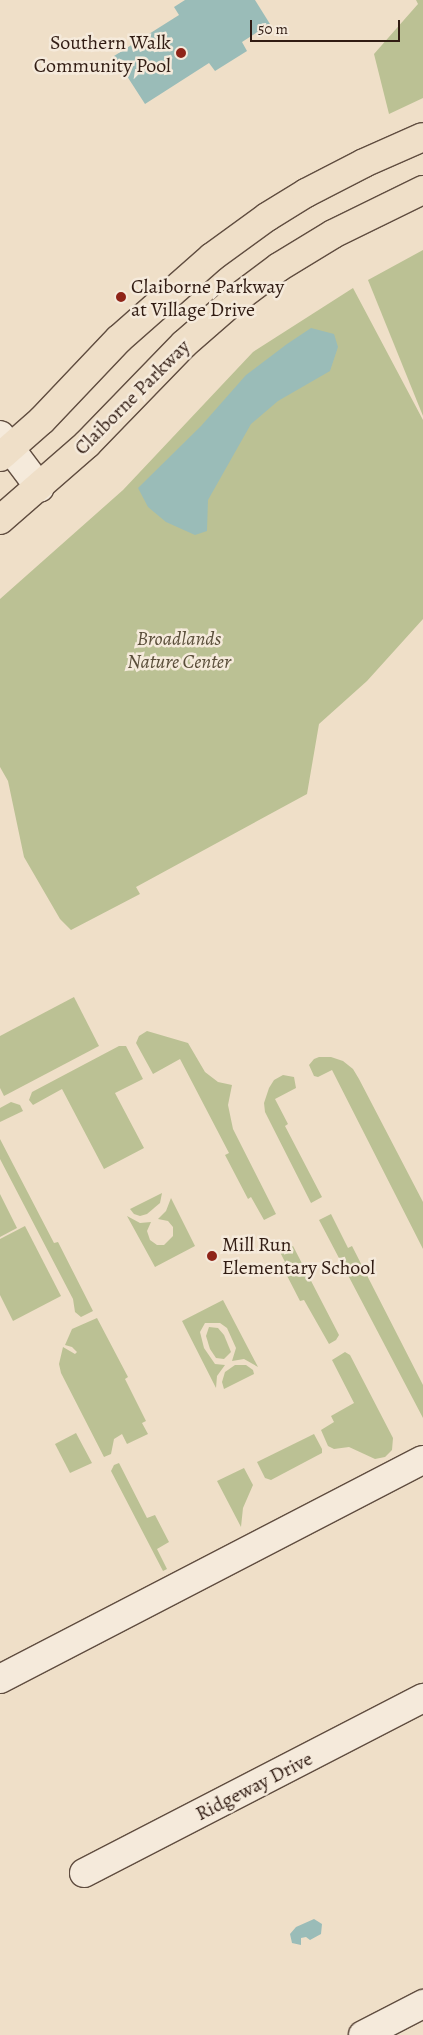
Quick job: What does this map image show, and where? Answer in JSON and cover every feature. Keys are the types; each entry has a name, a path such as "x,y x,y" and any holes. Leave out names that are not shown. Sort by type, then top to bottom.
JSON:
{"main road":[{"path":"3,447 42,420 119,339 212,257 267,217 306,194 364,163 423,137"},
{"name":"Claiborne Parkway","path":"0,520 40,488 87,444 184,344 231,304 279,267 333,234 423,190"}],"street":[{"path":"3,447 40,488"},
{"path":"0,1679 423,1460"},
{"name":"Ridgeway Drive","path":"84,1873 423,1698"},
{"path":"363,2035 423,2004"}],"green space":[{"path":"416,0 423,0 423,98 389,114 374,54 418,4"},
{"path":"423,250 423,416 368,280"},
{"name":"Broadlands Nature Center","path":"353,288 423,420 423,619 367,681 319,724 307,794 136,887 140,894 71,930 60,919 24,857 8,781 0,767 0,599 123,490 253,352"},
{"path":"74,997 99,1046 4,1096 0,1088 0,1036"},
{"path":"147,1031 188,1043 205,1072 218,1082 232,1085 228,1105 233,1129 276,1214 264,1220 251,1197 248,1199 225,1155 229,1153 180,1059 153,1074 136,1043 139,1036"},
{"path":"119,1046 126,1046 143,1079 115,1093 144,1148 104,1169 62,1089 33,1105 29,1100 32,1092"},
{"path":"331,1057 343,1061 353,1069 359,1079 423,1202 423,1249 332,1070 318,1077 314,1076 309,1065 314,1059"},
{"path":"283,1075 294,1077 296,1088 275,1099 288,1124 285,1126 322,1197 311,1203 265,1112 264,1103 269,1088 274,1080"},
{"path":"11,1102 20,1105 23,1111 0,1122 0,1108"},
{"path":"0,1139 54,1243 58,1242 93,1311 81,1317 75,1312 73,1299 0,1159"},
{"path":"162,1193 160,1203 147,1214 140,1216 134,1214 130,1209"},
{"path":"0,1194 17,1228 0,1237"},
{"path":"171,1198 195,1246 155,1267 127,1216 140,1223 151,1222 147,1231 150,1240 157,1245 164,1245 173,1236 173,1227 168,1221 158,1219 166,1211"},
{"path":"331,1214 348,1248 352,1246 423,1385 423,1418 319,1220"},
{"path":"25,1226 61,1296 13,1321 0,1295 0,1239"},
{"path":"293,1246 339,1335 336,1340 329,1344 304,1300 300,1301 281,1264 285,1262 280,1252"},
{"path":"223,1300 258,1367 244,1359 232,1361 236,1348 227,1328 220,1323 205,1323 200,1332 204,1348 215,1364 225,1365 217,1376 216,1388 182,1321"},
{"path":"97,1318 128,1377 125,1379 146,1421 142,1423 148,1434 127,1444 122,1434 114,1439 111,1454 104,1457 61,1373 59,1364 63,1347 75,1354 77,1352 72,1347 65,1345 72,1329"},
{"path":"209,1327 218,1328 224,1335 231,1352 224,1359 216,1358 210,1349 206,1336"},
{"path":"345,1352 350,1355 393,1438 392,1450 385,1457 375,1459 349,1447 334,1449 328,1446 321,1430 334,1422 331,1416 354,1403 332,1360"},
{"path":"235,1365 246,1365 253,1370 254,1374 224,1389 222,1382 225,1372"},
{"path":"76,1433 92,1463 70,1473 55,1444"},
{"path":"314,1434 322,1449 322,1453 271,1480 265,1478 257,1462"},
{"path":"119,1463 147,1518 155,1515 169,1542 157,1549 167,1569 163,1571 111,1471 114,1465"},
{"path":"244,1468 253,1485 243,1508 241,1527 217,1481"}],"water":[{"name":"Southern Walk Community Pool","path":"185,0 255,0 270,24 242,42 247,51 215,71 209,63 145,104 114,56 179,15 174,7"},
{"path":"311,328 334,334 338,347 330,371 278,401 251,424 208,500 207,531 195,535 166,522 148,507 138,488 201,426 246,375"},
{"path":"314,1919 322,1924 321,1934 310,1940 306,1937 301,1938 301,1945 292,1943 290,1934 296,1927"}],"place":[{"name":"Southern Walk Community Pool","path":"181,53"},
{"name":"Claiborne Parkway at Village Drive","path":"121,297"},
{"name":"Mill Run Elementary School","path":"212,1256"}]}
